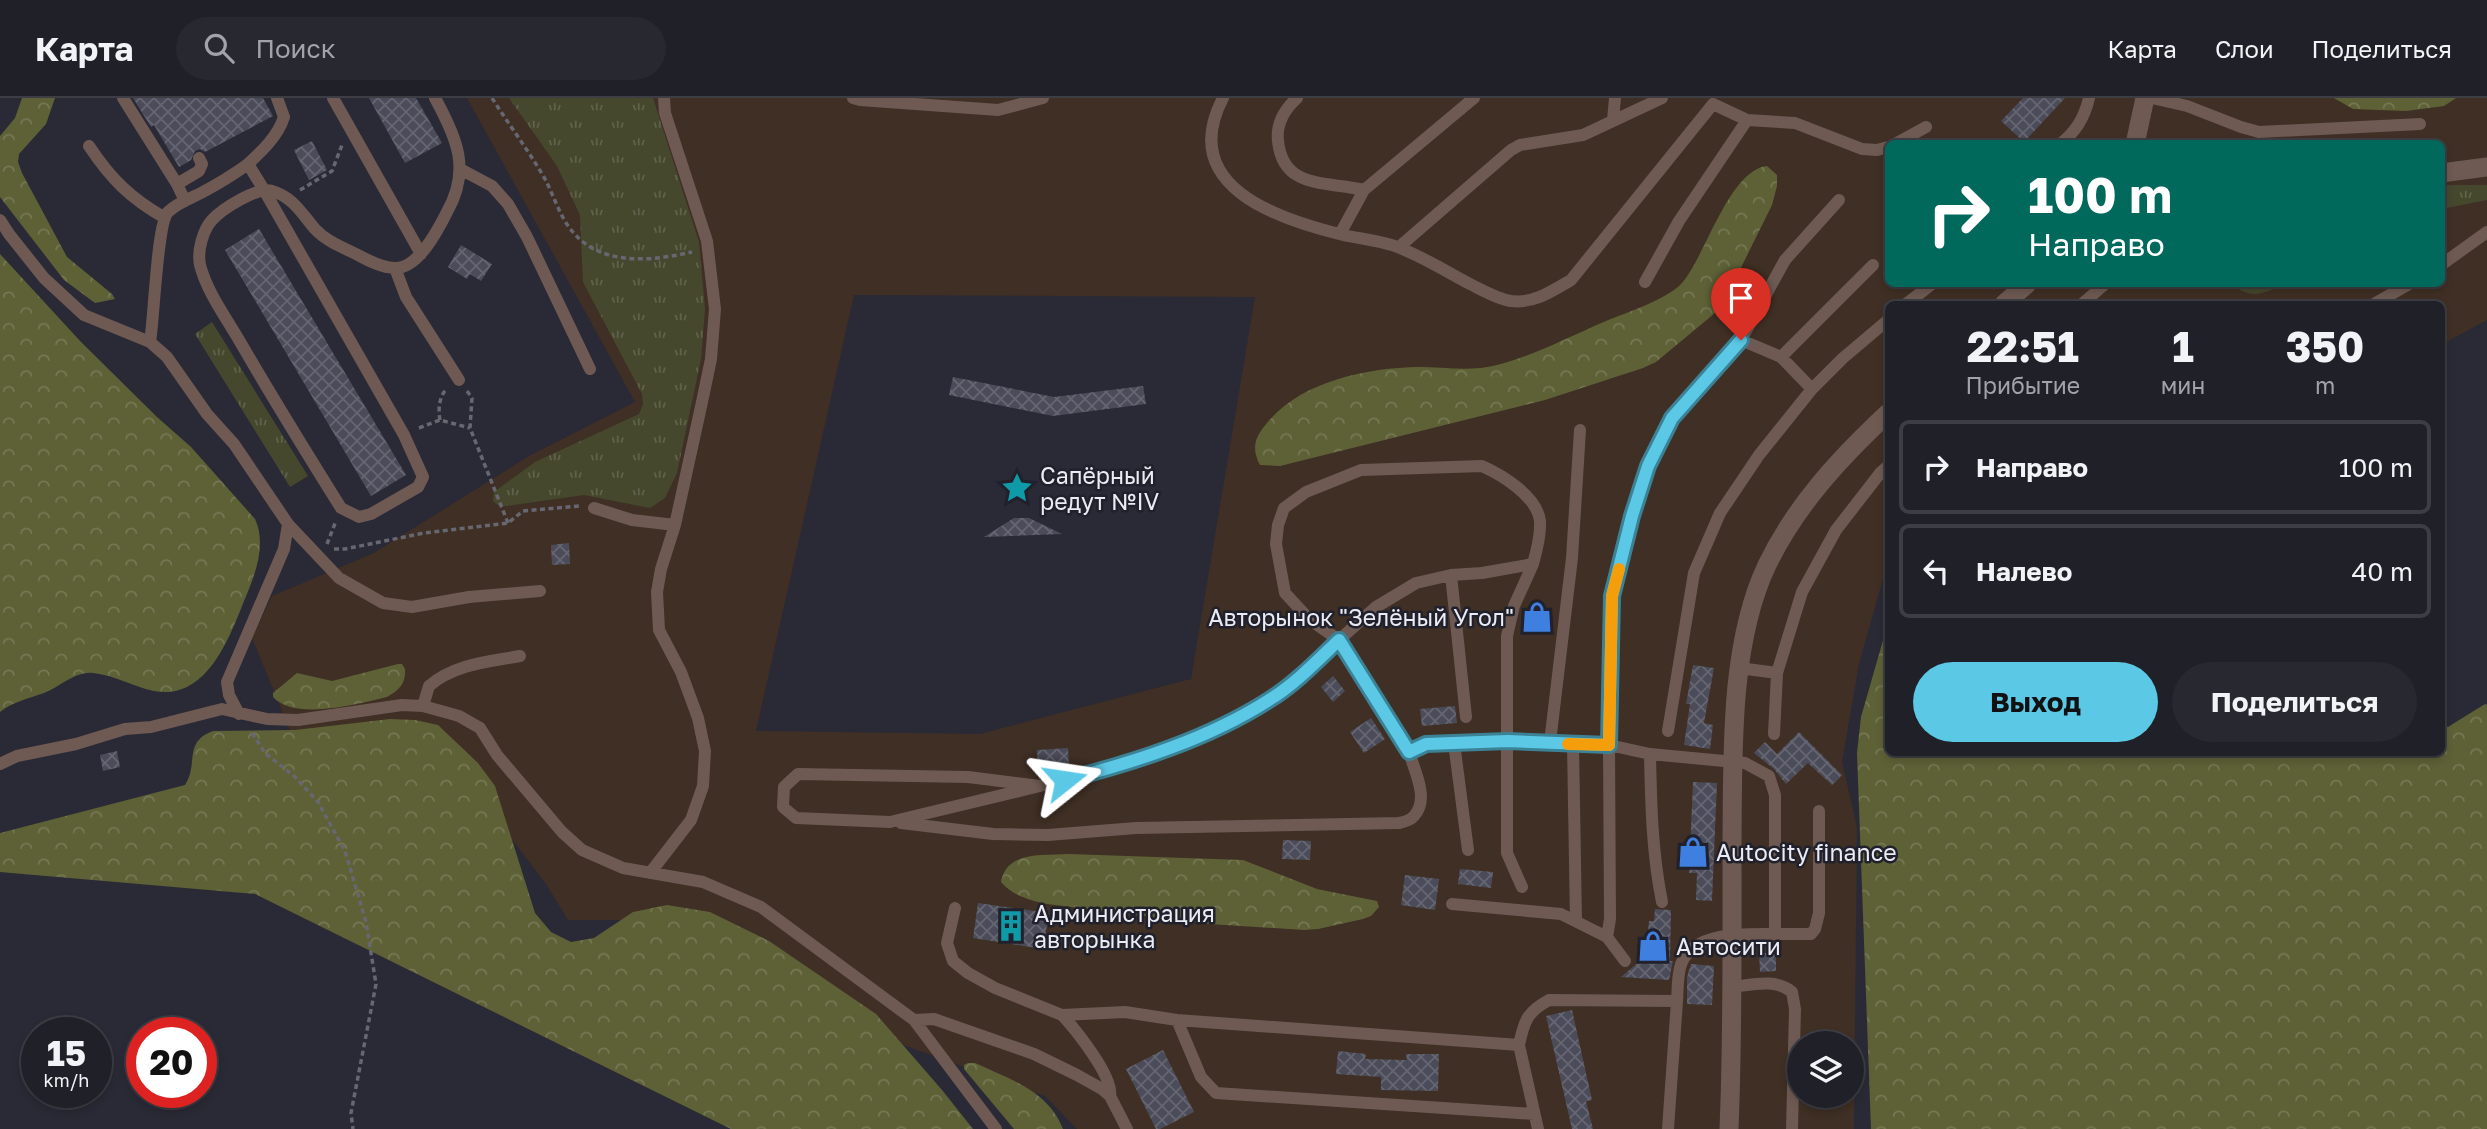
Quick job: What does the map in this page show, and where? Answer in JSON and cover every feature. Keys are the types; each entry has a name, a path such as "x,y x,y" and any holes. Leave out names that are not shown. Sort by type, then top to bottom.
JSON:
{"street":[{"path":"2135,140 2145,98"},
{"path":"2445,172 2487,167"},
{"path":"2007,301 2024,287"},
{"path":"1729,1129 1733,761 1739,668 1748,617 1766,567 1782,536 1828,472 1885,416"}],"lane":[{"path":"123,98 185,201"},
{"path":"150,342 158,251 168,212 226,180 263,150 284,117 276,98"},
{"path":"333,98 421,254"},
{"path":"248,164 264,190 404,435 423,477 418,487 371,514 359,517 341,508 239,340 208,285 199,262 203,235 212,219 235,202 264,190 288,198 317,231 335,244 373,262 395,268 408,265 421,254 452,202 462,170 451,129 435,98"},
{"path":"650,873 691,820 703,786 705,751 698,718 681,672 659,630 657,592 661,569 676,525 711,359 715,309 708,248 666,113 664,98"},
{"path":"853,98 998,110 1043,98"},
{"path":"1223,98 1212,128 1211,146 1215,165 1232,189 1272,212 1340,234 1399,247 1493,295 1511,301 1541,297 1570,280 1707,101 1747,120 1795,123 1862,149 1885,148"},
{"path":"1297,98 1284,110 1277,135 1279,156 1293,174 1314,183 1364,190"},
{"path":"1340,234 1364,190 1474,98"},
{"path":"1613,120 1615,98"},
{"path":"1399,247 1511,150 1520,145 1583,135 1662,98"},
{"path":"2065,140 2079,122 2089,98"},
{"path":"2152,98 2187,106 2259,132 2420,124"},
{"path":"1645,282 1679,221 1747,120"},
{"path":"1902,140 1926,127"},
{"path":"89,146 109,176 129,194 165,218"},
{"path":"177,184 199,171 202,164 199,158"},
{"path":"462,170 492,186 508,204 527,237 590,369"},
{"path":"1607,937 1610,919 1612,596 1632,516 1648,466 1672,418 1741,340 1785,260 1839,200"},
{"path":"0,220 44,278 84,315 150,342 167,356 208,414 234,444 288,524 339,578 383,603 412,607 469,597 540,591"},
{"path":"2445,262 2487,232"},
{"path":"1781,356 1873,265"},
{"path":"395,268 407,296 459,380"},
{"path":"1910,301 1927,287"},
{"path":"2085,301 2102,287"},
{"path":"2379,301 2404,287"},
{"path":"1668,731 1694,573 1720,513 1751,466 1812,389 1885,323"},
{"path":"1741,340 1781,356 1812,389"},
{"path":"1550,742 1572,558 1580,430"},
{"path":"1040,786 968,777 798,774 784,787 782,807 796,818 890,822 993,834 1048,835 1136,828 1399,823 1414,817 1421,803 1409,752 1339,640 1309,619 1285,593 1276,544 1278,525 1284,508 1306,492 1361,470 1482,466 1506,477 1526,496 1540,519 1538,548 1514,606 1507,636 1507,853 1522,887"},
{"path":"1774,734 1777,673 1802,592 1836,530 1885,469"},
{"path":"594,508 632,520 676,525"},
{"path":"239,714 229,695 227,682 284,549 288,524"},
{"path":"890,822 1091,773 1168,748 1241,716 1271,699 1376,607 1416,583 1451,575 1482,573 1533,564"},
{"path":"1451,575 1466,717"},
{"path":"423,706 429,686 453,670 520,656"},
{"path":"1739,668 1777,673"},
{"path":"0,764 17,757 76,744 125,729 151,727 222,709 267,719 299,720 402,705 423,706 458,716 480,729 513,775 562,832 582,850 623,868 703,882 761,907 914,1020 996,1129"},
{"path":"1409,752 1426,744 1550,742 1609,745 1650,754 1745,763 1769,776 1776,795 1775,933"},
{"path":"1454,743 1468,850"},
{"path":"1573,744 1576,921"},
{"path":"1650,754 1651,824 1662,902"},
{"path":"1668,1129 1681,962 1694,946 1732,936 1811,934 1819,913 1819,811"},
{"path":"1452,904 1561,914 1607,937 1625,961"},
{"path":"955,908 947,943 953,961 995,988 1062,1015 1125,1012 1177,1020 1519,1045"},
{"path":"1732,987 1775,984 1785,986 1792,992 1795,1009 1792,1129"},
{"path":"1538,1129 1519,1045 1524,1022 1534,1008 1549,1000 1677,1001"},
{"path":"1062,1015 1082,1037 1108,1082 1110,1096"},
{"path":"914,1020 934,1018 1034,1054 1077,1075 1110,1096 1127,1129"},
{"path":"1177,1020 1201,1077 1216,1093 1534,1114"}],"path":[{"path":"492,98 544,179 572,232 587,244 610,256 658,260 708,248"},
{"path":"288,198 332,171 338,160 347,126"},
{"path":"440,420 438,413 442,394 459,380 472,398 470,428 508,523"},
{"path":"404,435 440,420 470,428"},
{"path":"341,508 325,548 345,549 425,533 508,523 523,511 566,507 594,508"},
{"path":"239,714 265,753 294,776 318,802 345,851 366,922 376,984 351,1113 353,1129"}],"shaded area":[{"name":"Авторынок \"Зелёный Угол\"","path":"467,98 2487,98 2487,320 2445,343 2445,301 1885,301 1885,572 1859,664 1842,762 1857,827 1855,1031 1787,1031 1787,1108 1854,1108 1854,1129 1077,1129 1045,1096 881,1037 670,920 568,920 546,884 481,799 292,735 252,638 272,596 374,553 529,456 635,402","holes":["854,295 1255,297 1191,679 980,734 756,731"]}],"green space":[{"path":"22,98 55,98 46,124 19,154 18,162 22,173 67,257 115,299 95,303 64,280 0,197 0,136 15,118"},
{"path":"509,98 653,98 699,242 705,309 701,359 677,473 665,498 650,508 584,495 507,506 499,506 493,501 494,492 535,462 639,414 643,404 642,394 583,282 580,215 557,166"},
{"path":"2334,98 2456,98 2444,106 2406,111 2353,109"},
{"path":"1767,166 1777,175 1772,205 1721,308 1656,362 1545,400 1280,466 1260,465 1255,448 1263,428 1281,409 1316,387 1378,370 1418,367 1467,369 1497,365 1539,351 1666,295 1682,283 1691,271 1729,198 1741,182 1753,171"},
{"path":"2445,185 2487,185 2487,200 2445,208"},
{"path":"0,254 81,342 191,447 255,519 260,550 248,591 223,649 201,677 188,686 172,692 154,691 109,676 86,673 0,712"},
{"path":"2235,287 2276,287 2258,294"},
{"path":"212,322 308,476 290,487 195,334"},
{"path":"1885,633 1885,756 2445,756 2445,726 2448,727 2487,705 2487,1129 1871,1129 1857,753 1861,717"},
{"path":"402,664 405,669 403,683 387,697 327,709 311,709 283,704 273,697 273,693 297,673 332,681"},
{"path":"390,719 415,720 438,725 478,763 495,786 535,913 551,932 571,942 594,938 633,912 667,905 710,912 769,941 876,1014 973,1129 731,1129 255,894 0,872 0,833 185,785 198,741 213,731 295,730"},
{"path":"1038,855 1243,860 1317,889 1377,901 1379,907 1371,916 1363,919 1318,929 1209,924 1047,904 1016,894 1001,882 1010,864 1018,860"},
{"path":"975,1063 1038,1095 1048,1104 1063,1129 1014,1129 964,1069 964,1065"}],"building":[{"path":"133,98 263,98 273,116 205,152 200,149 195,151 191,160 179,167 154,125 151,127"},
{"path":"369,98 416,98 442,143 405,163"},
{"path":"2023,98 2065,98 2026,140 2022,140 2001,121"},
{"path":"312,141 327,170 309,180 294,150"},
{"path":"259,229 406,475 371,496 225,250"},
{"path":"461,245 492,264 481,281 470,274 467,279 448,267"},
{"path":"953,377 1054,397 1143,386 1146,404 1053,416 949,395"},
{"path":"1014,518 1029,518 1062,534 984,537"},
{"path":"569,543 570,564 552,565 551,545"},
{"path":"1693,665 1714,668 1704,723 1713,725 1710,749 1684,745 1690,704 1686,704"},
{"path":"1333,676 1345,691 1333,702 1321,687"},
{"path":"1455,706 1457,723 1422,726 1420,709"},
{"path":"1371,718 1385,739 1364,753 1350,732"},
{"path":"1799,732 1842,775 1832,785 1808,763 1786,784 1774,769 1754,753 1765,742 1777,754"},
{"path":"1068,748 1069,766 1038,769 1037,750"},
{"path":"117,751 120,767 103,771 100,755"},
{"path":"1693,782 1717,783 1712,901 1696,900 1697,873 1689,873"},
{"path":"1283,840 1311,841 1310,860 1282,859"},
{"path":"1460,869 1493,872 1491,888 1458,884"},
{"path":"1405,875 1439,879 1435,910 1401,905"},
{"name":"Администрация авторынка","path":"978,903 1049,913 1043,949 973,938"},
{"path":"1655,909 1671,910 1670,961 1673,961 1669,980 1621,977 1640,961 1641,939 1647,939 1649,921 1654,921"},
{"path":"1759,953 1776,953 1776,971 1760,972"},
{"path":"1691,964 1714,966 1712,1005 1687,1004 1687,977"},
{"path":"1572,1010 1592,1100 1586,1101 1593,1129 1572,1129 1546,1016"},
{"path":"1163,1050 1194,1112 1156,1129 1126,1069"},
{"path":"1338,1051 1366,1054 1365,1059 1407,1060 1406,1054 1439,1054 1438,1091 1381,1090 1381,1077 1336,1074"}],"slow traffic":[{"path":"1568,744 1609,745 1612,596 1619,569"}],"place":[{"name":"Сапёрный редут №IV","path":"1017,488"},
{"name":"Авторынок \"Зелёный Угол\"","path":"1537,617"},
{"name":"Autocity finance","path":"1693,852"},
{"name":"Администрация авторынка","path":"1011,926"},
{"name":"Автосити","path":"1653,946"}],"route":[{"path":"1065,780 1168,748 1241,716 1271,699 1339,640 1409,752 1426,744 1508,741 1609,745 1612,596 1648,466 1672,418 1741,340"}]}
